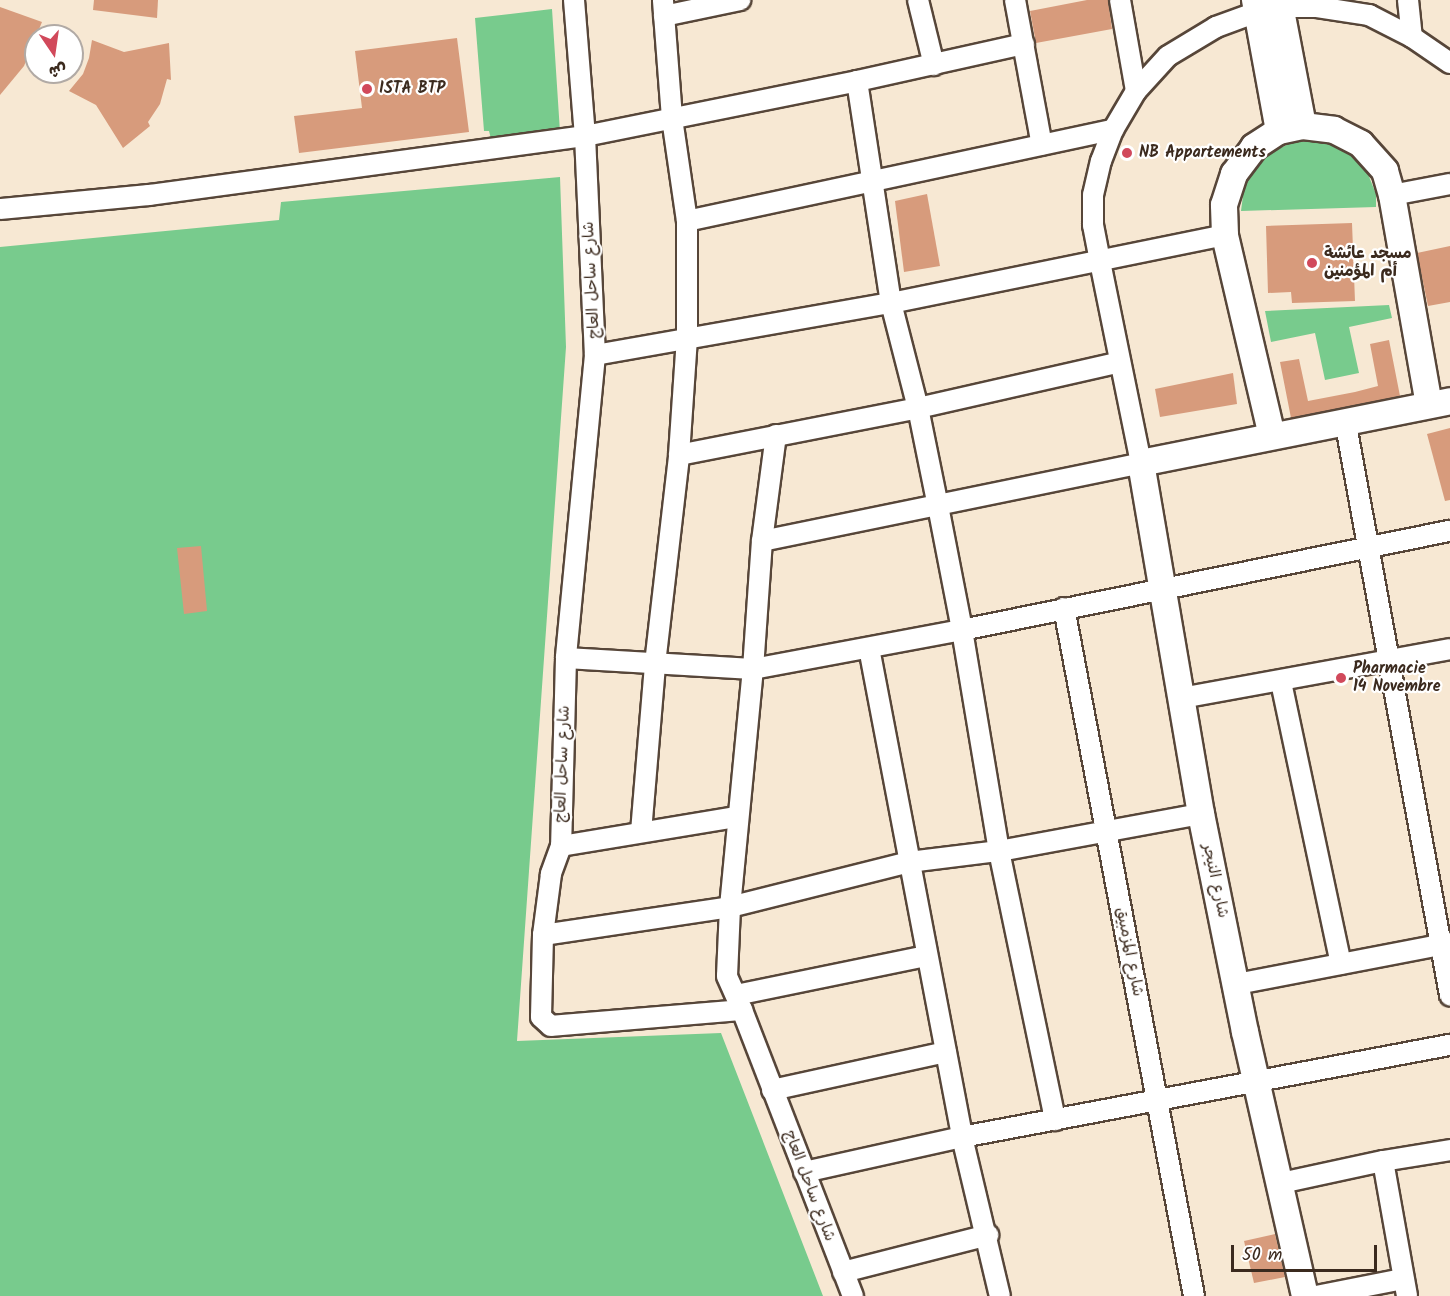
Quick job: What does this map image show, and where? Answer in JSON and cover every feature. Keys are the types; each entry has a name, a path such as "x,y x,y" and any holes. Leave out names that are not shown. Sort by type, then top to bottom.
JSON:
{"street":[{"name":"شارع ساحل العاج","path":"574,0 585,136 595,355 566,658 561,846 551,874 543,935 541,1017 551,1026 739,1002 853,1296"},
{"path":"641,832 655,664 679,455 687,338 687,221 672,118 664,8 740,0"},
{"path":"918,0 934,65"},
{"path":"1015,0 1042,145"},
{"path":"1120,0 1136,91"},
{"path":"1408,0 1412,37"},
{"path":"1268,5 1291,129"},
{"path":"1141,463 1100,261 1094,225 1093,195 1101,161 1113,130 1136,91 1168,56 1216,27 1268,5 1317,7 1369,15 1412,37 1450,63"},
{"path":"0,209 149,195 585,136 934,65 1024,44"},
{"path":"857,81 891,303 918,408 938,506 962,630 999,851 1055,1120"},
{"path":"762,541 938,506 1272,436 1346,420 1439,403 1385,171 1361,144 1334,130 1291,129 1254,147 1234,174 1224,205 1225,235 1272,436"},
{"path":"687,221 1113,130"},
{"path":"1392,195 1450,184"},
{"path":"595,355 891,303 1225,235"},
{"path":"679,455 918,408 1120,362"},
{"path":"1346,420 1388,661 1445,944 1450,995"},
{"path":"776,435 762,541 753,669 737,817 730,907 728,976 739,1002 926,956"},
{"name":"شارع النيجر","path":"1141,463 1201,814 1305,1296"},
{"path":"566,658 753,669 962,630 1450,531"},
{"name":"شارع المزمبيق","path":"1064,608 1194,1296"},
{"path":"869,648 962,1137 988,1235 1000,1296"},
{"path":"1181,698 1281,682 1450,648"},
{"path":"1281,682 1341,964"},
{"path":"543,935 730,907 909,862 999,851 1201,814"},
{"path":"561,846 737,817"},
{"path":"1237,984 1445,944"},
{"path":"804,1172 962,1137 1450,1045"},
{"path":"772,1090 946,1052"},
{"path":"1281,1183 1383,1161 1450,1150"},
{"path":"1316,1296 1405,1287 1383,1161"},
{"path":"843,1272 988,1235"}],"green space":[{"path":"552,9 560,132 491,139 489,131 484,131 475,18"},
{"path":"1315,141 1336,146 1354,157 1368,174 1376,194 1376,207 1241,211 1244,188 1255,168 1272,152 1293,142"},
{"path":"560,177 566,347 517,1041 721,1033 823,1296 0,1296 0,247 279,220 281,202"},
{"path":"1389,305 1392,318 1349,327 1359,373 1325,380 1315,333 1271,342 1265,311"}],"building":[{"path":"94,0 158,0 157,18 93,10"},
{"path":"1087,0 1108,0 1112,29 1036,43 1030,11"},
{"path":"0,7 42,22 41,24 24,24 24,66 0,95"},
{"path":"457,38 469,132 299,153 294,116 362,108 355,51"},
{"path":"92,40 124,52 169,43 171,80 167,79 160,104 148,122 150,126 123,148 96,105 69,91 75,84 84,84 84,71"},
{"path":"927,194 940,266 904,272 895,201"},
{"path":"1352,223 1355,301 1292,303 1291,292 1268,293 1266,226"},
{"path":"1450,246 1450,302 1428,306 1417,253"},
{"path":"1389,340 1400,396 1291,418 1280,362 1299,359 1308,401 1355,392 1378,386 1370,344"},
{"path":"1233,373 1237,404 1160,417 1155,389"},
{"path":"1450,428 1450,500 1445,501 1427,434"},
{"path":"201,546 207,611 184,614 177,548"},
{"path":"1275,1234 1285,1277 1254,1283 1244,1241"}],"place":[{"name":"ISTA BTP","path":"367,89"},
{"name":"NB Appartements","path":"1127,153"},
{"name":"مسجد عائشة أم المؤمنين","path":"1312,263"},
{"name":"Pharmacie 14 Novembre","path":"1341,678"}]}
